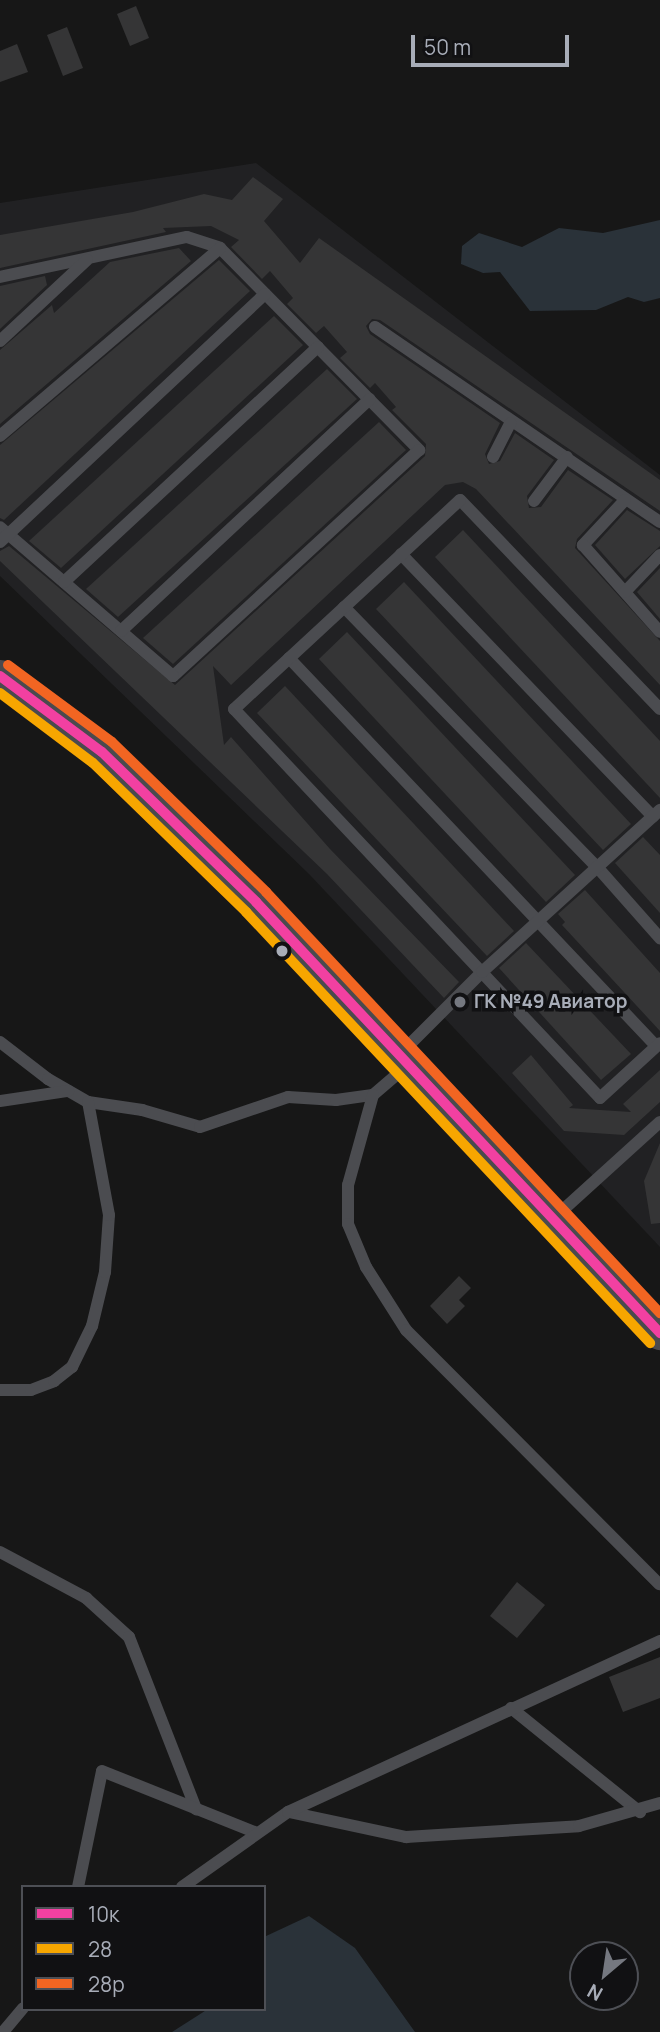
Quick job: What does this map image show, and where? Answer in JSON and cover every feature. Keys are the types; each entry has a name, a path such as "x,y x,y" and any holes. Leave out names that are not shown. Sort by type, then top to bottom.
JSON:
{"main road":[{"path":"0,676 102,752 256,902 660,1333"}],"lane":[{"path":"0,276 187,237 220,248 419,450 173,676 64,582 2,534 265,294"},
{"path":"0,436 220,248"},
{"path":"0,341 89,258"},
{"path":"374,327 510,423 567,457 660,522"},
{"path":"64,582 318,347"},
{"path":"121,631 370,400"},
{"path":"492,457 510,423"},
{"path":"534,501 567,457"},
{"path":"289,658 658,1044 600,1098 234,709 401,554 460,500 660,709"},
{"path":"625,500 583,545 660,632"},
{"path":"401,554 656,814 482,972 373,1095 348,1185 348,1224 366,1267 406,1330 659,1584"},
{"path":"625,592 660,555"},
{"path":"344,607 597,868 660,939"},
{"path":"0,1042 68,1091 88,1102 133,1108 200,1127 288,1097 336,1100 373,1095"},
{"path":"0,1101 68,1091"},
{"path":"0,1390 31,1390 54,1381 72,1367 92,1326 105,1272 109,1215 88,1102"},
{"path":"553,1219 660,1122"},
{"path":"0,1552 86,1598 129,1637 196,1809"},
{"path":"185,1885 288,1812 660,1642"},
{"path":"511,1708 640,1812"},
{"path":"78,1885 102,1771 257,1833"},
{"path":"288,1812 406,1837 579,1826 640,1812 660,1803"},
{"path":"3,2032 21,2010"}],"shaded area":[{"path":"256,163 660,475 660,1247 309,874 0,576 0,203"},
{"path":"660,220 660,298 644,302 628,297 596,310 530,311 500,272 483,273 461,264 462,246 479,233 522,247 559,228 603,233"},
{"path":"309,1916 355,1948 415,2032 172,2032 205,2011 266,2011 266,1936"}],"building":[{"path":"136,6 149,38 130,46 117,14"},
{"path":"67,27 83,68 63,76 47,35"},
{"path":"17,44 28,72 0,82 0,51"},
{"path":"253,177 283,199 264,221 300,263 319,238 660,480 660,511 380,320 372,319 366,326 370,334 500,423 485,454 489,464 500,461 515,433 554,460 527,496 529,508 541,507 568,470 613,500 577,539 575,548 660,641 660,685 476,489 463,482 445,485 231,685 213,666 224,745 231,737 330,849 459,982 444,998 327,874 0,561 0,551 9,546 175,685 425,456 426,444 392,410 396,407 375,383 370,388 340,358 347,352 324,326 316,333 287,304 293,298 270,271 262,279 231,247 239,240 211,226 163,228 166,232 0,268 0,235 133,212 204,194 232,200"},
{"path":"179,248 191,261 0,424 0,350 52,305 54,313 110,262"},
{"path":"219,260 250,291 4,520 0,518 0,445"},
{"path":"45,276 47,285 0,329 0,286"},
{"path":"274,316 303,345 61,568 29,541"},
{"path":"327,369 357,399 118,617 86,589"},
{"path":"379,422 406,450 173,664 143,638"},
{"path":"627,510 660,531 660,546 625,579 595,545"},
{"path":"463,530 660,741 660,798 435,557"},
{"path":"660,568 660,619 637,592"},
{"path":"404,582 631,824 603,850 376,609"},
{"path":"347,632 575,875 546,902 319,659"},
{"path":"285,686 514,931 487,956 257,713"},
{"path":"643,837 660,855 660,913 615,863"},
{"path":"585,890 660,973 660,1031 562,925 565,922 558,914"},
{"path":"526,943 631,1054 601,1080 499,968"},
{"path":"531,1055 573,1105 569,1108 631,1112 623,1104 660,1070 660,1102 624,1135 564,1131 512,1073"},
{"path":"660,1143 660,1223 651,1224 644,1181"},
{"path":"459,1276 471,1288 459,1300 465,1306 447,1324 430,1306"},
{"path":"517,1582 545,1605 517,1638 490,1616"},
{"path":"660,1657 660,1698 623,1712 609,1677"}],"transit line":[{"name":"28р","path":"8,665 112,742 266,892 660,1313"},
{"name":"10к","path":"0,676 102,752 256,902 660,1333"},
{"name":"28","path":"0,693 93,763 246,912 650,1343"}],"place":[{"name":"ГК №49 Авиатор","path":"460,1002"}]}
